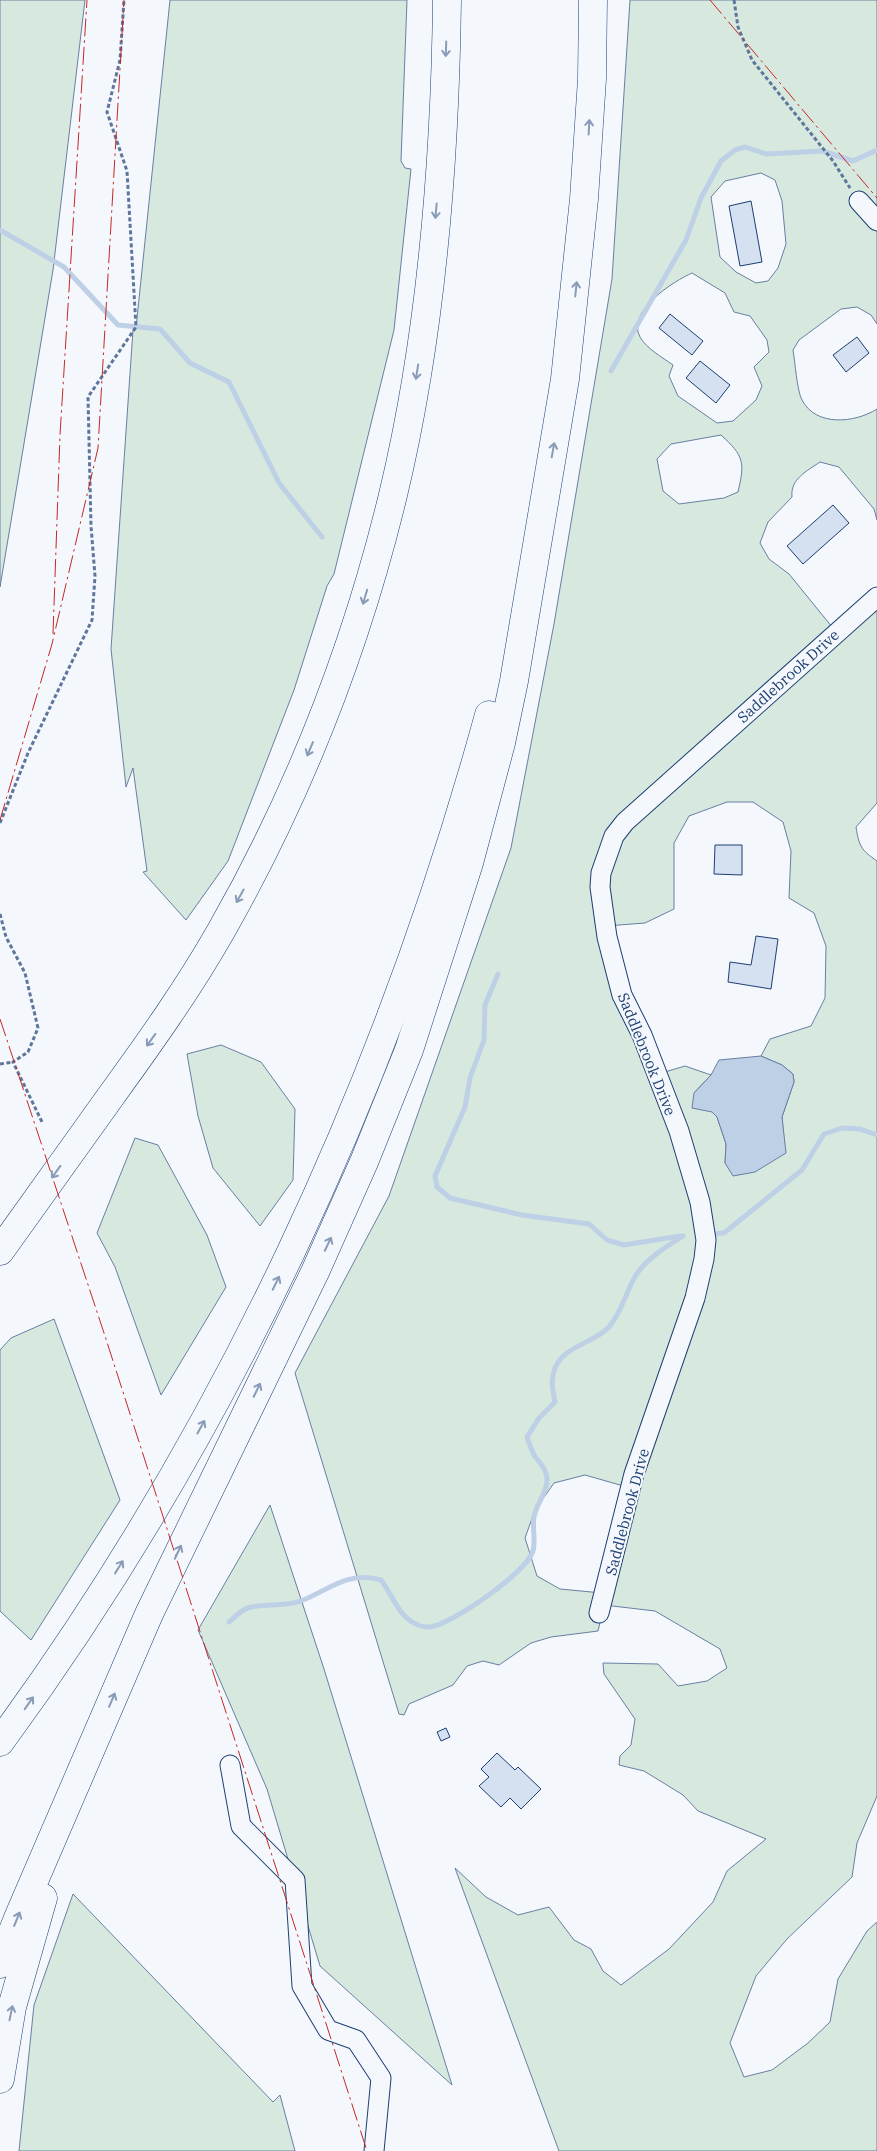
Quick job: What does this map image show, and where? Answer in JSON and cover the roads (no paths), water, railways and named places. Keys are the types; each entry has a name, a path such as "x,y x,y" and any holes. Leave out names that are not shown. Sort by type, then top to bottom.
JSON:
{"highway":[{"path":"0,1251 179,1000 220,933 275,828 323,719 344,664 379,550 394,491 416,375 425,317 438,189 448,0"},
{"path":"0,1964 18,1918 146,1622 340,1217 409,1050 469,864 501,743 520,647 565,379 579,259 589,139 594,0"},
{"path":"0,1742 85,1619 176,1473 262,1314 334,1158 394,1009 447,853 500,676 545,498"},
{"path":"0,2079 10,2017 27,1950 93,1745"}],"street":[{"path":"859,201 877,221"},
{"name":"Saddlebrook Drive","path":"599,1613 634,1474 695,1298 704,1259 706,1240 700,1202 679,1132 642,1035 622,995 607,937 600,887 601,873 614,836 625,822 877,597"},
{"path":"230,1765 241,1826 295,1880 302,1986 328,2030 356,2040 381,2078 374,2151"}],"water":[{"path":"761,1056 782,1065 793,1074 794,1082 782,1117 786,1153 755,1172 733,1176 725,1163 726,1144 717,1117 712,1112 692,1108 694,1093 711,1075 719,1060"}],"waterway":[{"path":"611,371 686,240 701,198 721,161 735,150 745,147 766,154 822,151 853,161 877,150"},
{"path":"0,230 64,267 118,325 160,329 190,363 229,382 279,483 322,537"},
{"path":"498,974 485,1005 484,1040 470,1078 465,1107 435,1176 437,1187 450,1198 522,1215 589,1224 607,1240 624,1245 680,1236"},
{"path":"714,1234 724,1233 802,1170 824,1134 842,1128 860,1129 877,1135"},
{"path":"229,1622 240,1612 248,1608 294,1603 339,1583 358,1578 369,1578 381,1580 404,1616 419,1625 431,1627 455,1617 503,1584 528,1560 533,1551 534,1517 546,1488 547,1478 544,1468 534,1455 527,1437 539,1418 555,1402 552,1381 555,1368 565,1354 609,1327 640,1269 657,1253 683,1236"}]}
